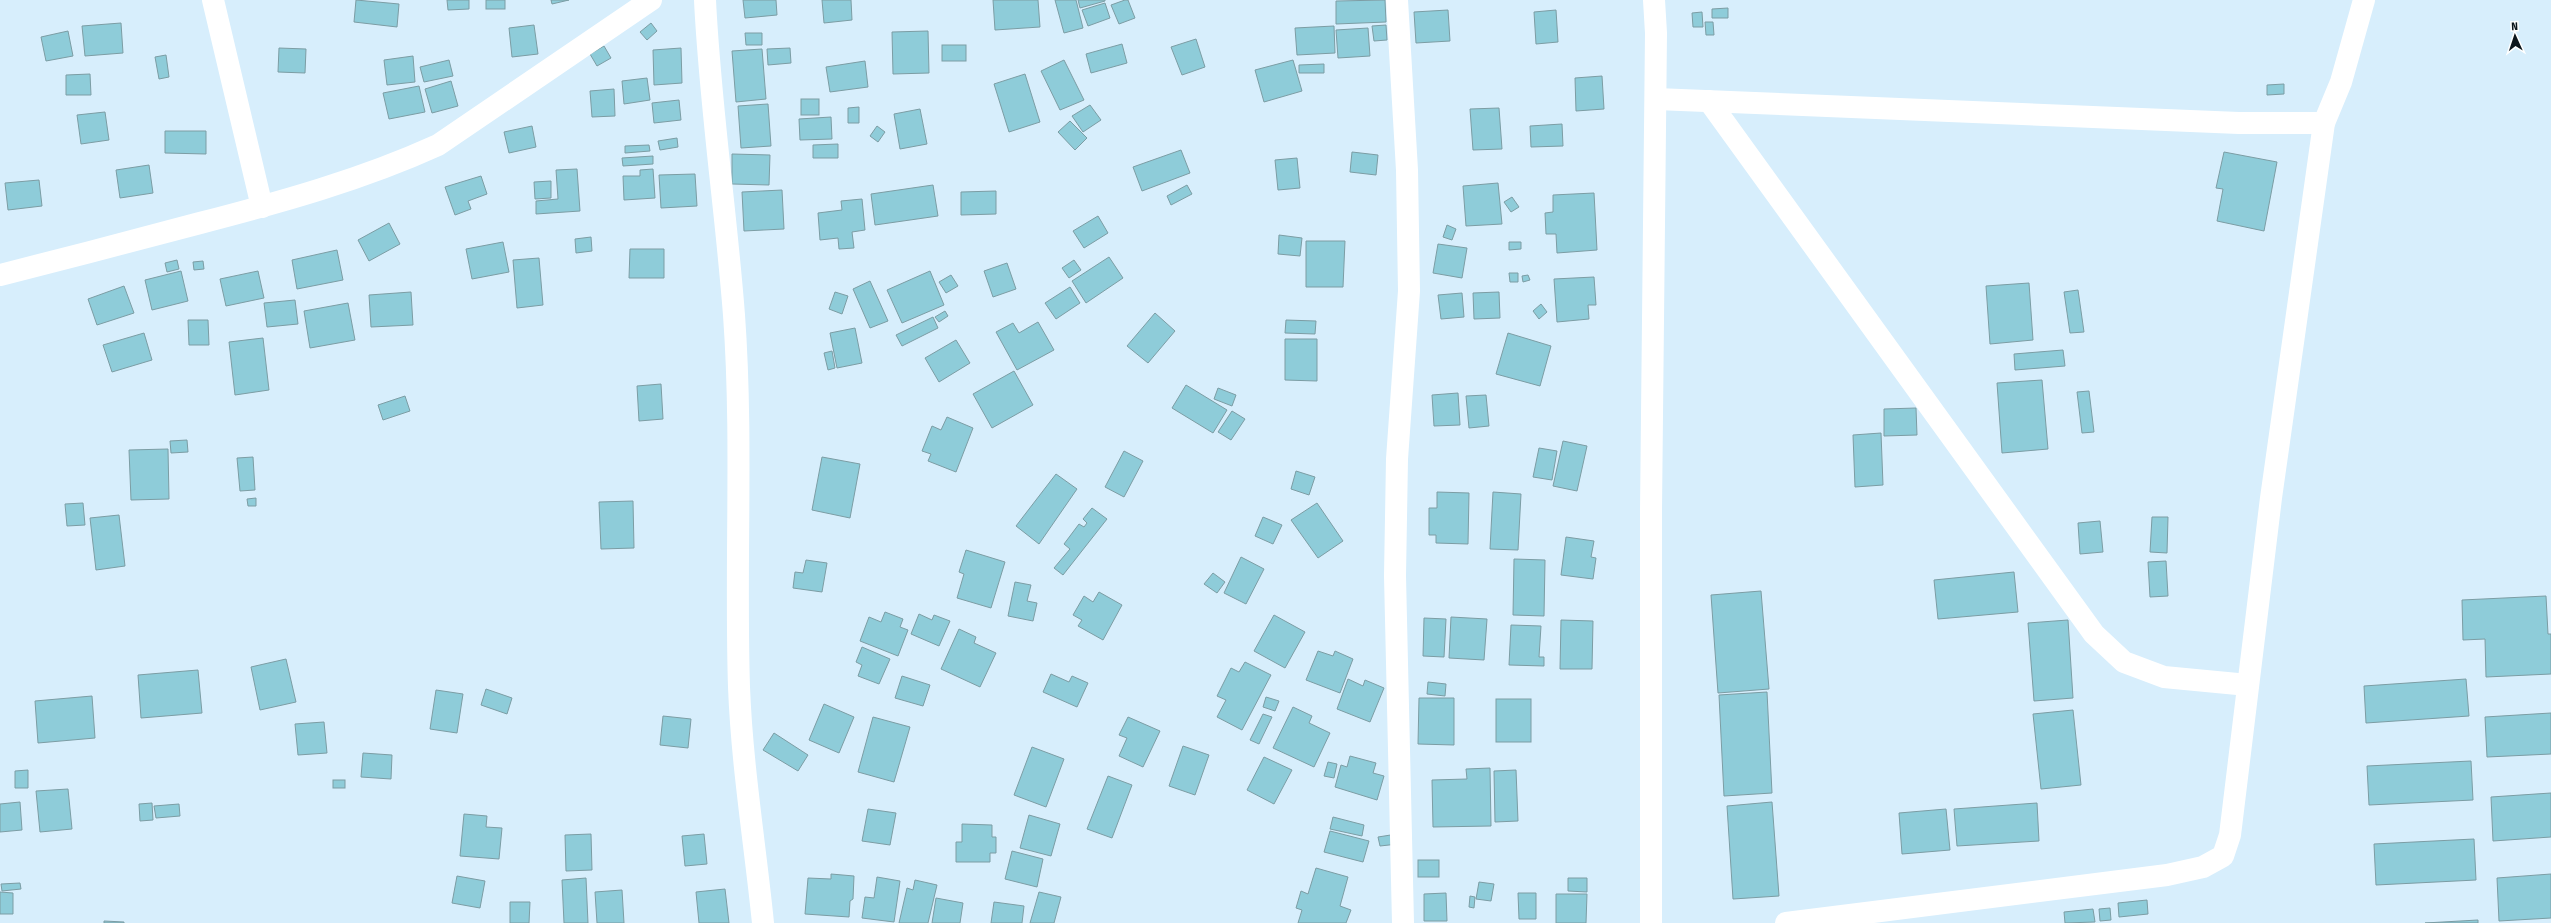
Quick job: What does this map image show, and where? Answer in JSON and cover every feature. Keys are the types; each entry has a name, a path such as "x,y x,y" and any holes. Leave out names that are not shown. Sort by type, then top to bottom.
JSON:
{"street":[{"path":"213,0 262,207"},
{"path":"0,275 262,207 349,182 401,162 438,145 651,0"},
{"path":"705,0 709,81 734,316 739,509 739,686 742,745 763,923"},
{"path":"1397,0 1407,170 1410,291 1397,459 1395,576 1403,923"},
{"path":"1651,923 1651,511 1656,99 1654,0"},
{"path":"1786,923 2167,875 2203,867 2223,856 2230,835 2271,498 2324,122 2341,82 2364,0"},
{"path":"1656,99 2239,123 2324,122"},
{"path":"1709,101 2094,634 2124,662 2164,678 2248,685"}],"building":[{"path":"356,0 399,4 397,27 354,22"},
{"path":"447,0 469,0 469,9 448,10"},
{"path":"486,0 505,0 505,9 486,9"},
{"path":"551,0 569,0 552,4"},
{"path":"743,0 776,0 777,15 745,18"},
{"path":"822,0 851,0 852,20 824,23"},
{"path":"993,0 1038,0 1040,27 995,30"},
{"path":"1055,0 1076,0 1083,28 1064,33"},
{"path":"1078,0 1105,0 1105,1 1080,8"},
{"path":"1128,0 1135,18 1119,24 1111,5"},
{"path":"1385,0 1386,22 1336,24 1336,1"},
{"path":"1105,3 1110,18 1088,26 1082,10"},
{"path":"1728,8 1728,18 1712,18 1712,9"},
{"path":"1448,10 1450,41 1416,43 1414,12"},
{"path":"1556,10 1558,42 1536,44 1534,12"},
{"path":"1702,12 1703,27 1693,27 1692,13"},
{"path":"1705,22 1713,22 1714,35 1706,35"},
{"path":"121,23 123,53 85,56 82,26"},
{"path":"651,23 657,31 647,40 640,32"},
{"path":"534,25 538,54 512,57 509,28"},
{"path":"1386,25 1387,40 1374,41 1372,26"},
{"path":"1334,26 1335,53 1297,55 1295,28"},
{"path":"1368,28 1370,56 1338,58 1336,30"},
{"path":"68,31 73,56 46,61 41,37"},
{"path":"928,31 929,73 893,74 892,32"},
{"path":"745,33 762,33 762,45 746,45"},
{"path":"1196,39 1205,67 1182,75 1171,47"},
{"path":"1122,44 1127,63 1091,73 1086,54"},
{"path":"942,45 966,45 966,61 942,61"},
{"path":"604,46 611,58 597,66 590,54"},
{"path":"279,48 306,49 305,73 278,72"},
{"path":"681,48 682,83 654,85 653,50"},
{"path":"790,48 791,63 768,65 767,49"},
{"path":"762,49 766,99 736,102 732,51"},
{"path":"166,55 169,77 159,79 155,57"},
{"path":"413,56 415,82 387,85 384,60"},
{"path":"449,60 453,76 424,82 420,67"},
{"path":"1064,60 1084,100 1060,110 1041,71"},
{"path":"1293,60 1302,91 1264,102 1255,70"},
{"path":"865,61 868,87 830,92 826,67"},
{"path":"1324,64 1324,73 1299,73 1299,65"},
{"path":"90,74 91,95 66,95 66,75"},
{"path":"1025,74 1040,122 1009,132 994,84"},
{"path":"1602,76 1604,109 1576,111 1575,78"},
{"path":"647,78 650,100 624,104 622,81"},
{"path":"451,81 458,106 432,113 425,89"},
{"path":"2284,84 2284,94 2267,95 2267,85"},
{"path":"419,86 425,112 389,119 383,93"},
{"path":"614,89 615,116 592,117 590,91"},
{"path":"801,99 819,99 819,115 801,115"},
{"path":"679,100 681,120 654,123 652,103"},
{"path":"768,104 771,146 741,148 738,106"},
{"path":"1090,105 1101,120 1083,132 1072,116"},
{"path":"859,107 859,123 848,123 848,108"},
{"path":"1499,108 1502,149 1473,150 1470,109"},
{"path":"920,109 927,144 900,149 894,114"},
{"path":"105,112 109,140 81,144 77,115"},
{"path":"831,117 832,139 800,140 799,119"},
{"path":"1070,121 1087,138 1075,150 1058,132"},
{"path":"1562,124 1563,146 1531,147 1530,126"},
{"path":"532,126 536,147 509,153 504,132"},
{"path":"877,126 885,132 878,142 870,136"},
{"path":"165,131 206,131 206,154 165,153"},
{"path":"677,138 678,147 660,150 658,141"},
{"path":"838,144 838,158 813,158 813,145"},
{"path":"649,145 650,151 625,153 625,146"},
{"path":"1181,150 1190,173 1142,191 1133,167"},
{"path":"1352,152 1378,155 1376,175 1350,172"},
{"path":"2224,152 2277,162 2264,231 2217,221 2223,189 2216,188"},
{"path":"732,154 770,155 769,185 732,184"},
{"path":"653,156 653,164 623,166 622,158"},
{"path":"1297,158 1300,188 1278,190 1275,160"},
{"path":"149,165 153,193 120,198 116,170"},
{"path":"577,169 580,211 536,214 536,201 558,199 556,170"},
{"path":"653,169 655,198 624,200 623,176 640,176 640,170"},
{"path":"695,174 697,206 661,208 659,175"},
{"path":"481,176 487,194 468,201 471,209 455,215 445,187"},
{"path":"39,180 42,206 8,210 5,183"},
{"path":"551,181 551,198 535,199 534,182"},
{"path":"1498,183 1502,224 1466,226 1463,186"},
{"path":"933,185 938,216 875,225 871,194"},
{"path":"1187,185 1192,194 1171,205 1167,196"},
{"path":"782,190 784,229 744,231 742,192"},
{"path":"996,191 996,214 961,215 961,192"},
{"path":"1594,193 1597,250 1557,253 1556,234 1546,234 1545,213 1553,212 1553,195"},
{"path":"1512,197 1519,207 1511,212 1504,202"},
{"path":"862,199 865,230 852,232 854,248 839,249 838,238 820,240 818,213 842,210 841,201"},
{"path":"1098,216 1108,233 1084,248 1073,231"},
{"path":"389,223 400,244 369,261 358,240"},
{"path":"1447,225 1456,229 1452,240 1443,237"},
{"path":"1279,235 1302,238 1300,256 1278,254"},
{"path":"591,237 592,251 576,253 575,239"},
{"path":"1306,241 1345,241 1343,287 1306,287"},
{"path":"503,242 509,272 472,279 466,249"},
{"path":"1509,242 1521,242 1521,249 1509,250"},
{"path":"1438,244 1467,248 1462,278 1433,273"},
{"path":"630,249 664,249 664,278 629,278"},
{"path":"337,250 343,280 297,289 292,260"},
{"path":"1109,257 1123,278 1086,303 1072,281"},
{"path":"539,258 543,305 517,308 513,260"},
{"path":"177,260 179,269 167,272 165,263"},
{"path":"1074,260 1081,270 1069,278 1062,268"},
{"path":"203,261 204,269 194,270 193,262"},
{"path":"1007,263 1016,289 993,297 984,271"},
{"path":"181,271 188,301 152,310 145,280"},
{"path":"258,271 264,298 226,306 220,279"},
{"path":"930,271 944,305 902,323 887,290"},
{"path":"1509,273 1518,273 1518,282 1510,282"},
{"path":"951,275 958,286 946,293 939,282"},
{"path":"1528,275 1530,280 1523,282 1522,276"},
{"path":"1594,277 1596,305 1588,305 1589,319 1557,322 1554,279"},
{"path":"870,281 888,321 870,328 853,289"},
{"path":"2029,283 2033,340 1990,344 1986,286"},
{"path":"124,286 134,313 97,325 88,299"},
{"path":"1070,287 1080,303 1056,319 1045,303"},
{"path":"2078,290 2084,332 2070,333 2064,292"},
{"path":"411,292 413,325 371,327 369,295"},
{"path":"835,292 848,296 842,314 829,309"},
{"path":"1499,292 1500,318 1474,319 1473,293"},
{"path":"1462,293 1464,317 1441,319 1438,295"},
{"path":"295,300 298,324 267,327 264,303"},
{"path":"348,303 355,340 310,348 304,311"},
{"path":"1541,304 1547,312 1539,319 1533,311"},
{"path":"945,311 948,316 939,322 935,317"},
{"path":"1155,313 1175,331 1148,363 1127,346"},
{"path":"933,317 938,328 902,346 896,335"},
{"path":"188,320 208,320 209,345 189,345"},
{"path":"1286,320 1316,321 1315,334 1285,333"},
{"path":"1038,322 1054,350 1017,370 996,332 1013,323 1019,333"},
{"path":"855,328 862,363 837,368 830,333"},
{"path":"144,333 152,360 112,372 103,345"},
{"path":"1508,333 1551,346 1540,386 1496,374"},
{"path":"263,338 269,390 235,395 229,342"},
{"path":"1285,339 1317,339 1317,381 1285,380"},
{"path":"956,340 970,363 939,382 925,358"},
{"path":"2063,350 2065,366 2015,370 2014,354"},
{"path":"832,351 835,368 828,370 824,353"},
{"path":"1014,371 1033,405 992,428 973,394"},
{"path":"2042,380 2048,449 2002,453 1997,383"},
{"path":"661,384 663,419 639,421 637,386"},
{"path":"1186,385 1227,410 1213,433 1172,408"},
{"path":"1218,388 1236,395 1232,406 1214,399"},
{"path":"2089,391 2094,432 2082,433 2077,392"},
{"path":"1458,393 1460,425 1434,426 1432,395"},
{"path":"1486,395 1489,426 1469,428 1466,396"},
{"path":"405,396 410,411 383,420 378,405"},
{"path":"1916,408 1917,435 1884,436 1884,409"},
{"path":"1232,411 1245,419 1231,440 1218,432"},
{"path":"947,417 973,428 956,472 928,461 931,454 922,451 932,426 941,430"},
{"path":"1881,433 1883,485 1855,487 1853,435"},
{"path":"187,440 188,452 171,453 170,441"},
{"path":"1563,441 1587,446 1577,491 1553,486"},
{"path":"1539,448 1557,451 1552,480 1533,477"},
{"path":"168,449 169,499 131,500 129,450"},
{"path":"1124,451 1143,461 1124,497 1105,487"},
{"path":"253,457 255,490 240,491 237,458"},
{"path":"822,457 860,464 850,518 812,510"},
{"path":"1296,471 1315,477 1309,495 1291,489"},
{"path":"1056,474 1077,489 1039,544 1016,526"},
{"path":"1437,492 1469,493 1468,544 1436,543 1436,535 1429,535 1429,508 1437,508"},
{"path":"1493,492 1521,494 1518,550 1490,549"},
{"path":"256,498 256,506 248,506 247,499"},
{"path":"633,501 634,548 601,549 599,502"},
{"path":"83,503 85,525 67,526 65,504"},
{"path":"1317,503 1343,541 1318,558 1291,520"},
{"path":"1092,508 1107,519 1063,575 1054,568 1070,549 1064,544 1079,524 1084,527 1087,523 1083,519"},
{"path":"119,515 125,566 96,570 90,518"},
{"path":"1263,517 1282,525 1273,544 1255,536"},
{"path":"2152,517 2168,517 2167,553 2150,552"},
{"path":"2100,521 2103,552 2080,554 2078,523"},
{"path":"1566,537 1594,541 1591,557 1596,558 1593,579 1561,575"},
{"path":"966,550 1005,562 991,608 957,598 964,574 959,572"},
{"path":"1241,557 1264,569 1246,604 1224,593"},
{"path":"1514,559 1545,560 1544,616 1513,615"},
{"path":"806,560 827,563 822,592 793,588 795,572 803,573"},
{"path":"2166,561 2168,596 2150,597 2148,562"},
{"path":"2014,572 2018,612 1938,619 1934,580"},
{"path":"1213,573 1225,582 1217,593 1204,584"},
{"path":"1015,582 1031,585 1027,601 1037,603 1033,621 1008,616"},
{"path":"1761,591 1769,689 1718,693 1711,595"},
{"path":"1099,592 1122,605 1103,640 1078,626 1082,620 1073,615 1084,596 1093,602"},
{"path":"2546,596 2548,634 2551,634 2551,674 2486,677 2485,639 2463,640 2462,600"},
{"path":"885,612 903,619 900,627 908,630 898,656 860,641 869,617 881,622"},
{"path":"919,614 932,620 934,615 950,621 939,646 911,634"},
{"path":"1274,615 1305,632 1285,668 1254,651"},
{"path":"1451,617 1487,619 1484,660 1449,658"},
{"path":"1424,618 1446,619 1444,657 1423,656"},
{"path":"1561,620 1593,621 1592,669 1560,669"},
{"path":"2068,620 2073,698 2034,701 2028,623"},
{"path":"1511,625 1541,626 1539,657 1544,657 1544,666 1509,665"},
{"path":"959,629 976,637 974,643 996,653 980,687 941,669"},
{"path":"862,647 890,659 879,684 858,676 862,665 856,662"},
{"path":"1318,651 1333,656 1335,651 1353,659 1340,693 1306,680"},
{"path":"286,659 296,702 260,710 251,667"},
{"path":"1245,662 1271,675 1242,730 1217,717 1226,700 1217,696 1231,668 1239,672"},
{"path":"198,670 202,713 141,718 138,675"},
{"path":"1051,674 1069,682 1072,676 1088,683 1077,707 1043,692"},
{"path":"902,676 930,685 923,706 895,698"},
{"path":"1348,679 1363,686 1365,680 1384,688 1370,722 1337,709"},
{"path":"2466,679 2469,716 2366,723 2364,686"},
{"path":"1428,682 1446,684 1445,696 1427,694"},
{"path":"486,689 512,698 507,714 481,705"},
{"path":"436,690 463,694 457,733 430,729"},
{"path":"1767,692 1772,793 1724,796 1719,695"},
{"path":"92,696 95,738 38,743 35,701"},
{"path":"1266,697 1279,701 1275,711 1263,707"},
{"path":"1419,698 1454,698 1454,745 1418,744"},
{"path":"1496,699 1531,699 1531,742 1496,742"},
{"path":"824,704 854,717 839,753 809,740"},
{"path":"1293,707 1312,716 1309,723 1330,733 1314,767 1273,748"},
{"path":"2073,710 2081,785 2041,789 2033,714"},
{"path":"2551,713 2551,754 2487,757 2485,717"},
{"path":"1263,714 1272,717 1259,744 1250,740"},
{"path":"663,716 691,719 688,748 660,745"},
{"path":"873,717 910,727 894,782 858,772"},
{"path":"1128,717 1160,731 1143,767 1119,756 1127,738 1119,735"},
{"path":"324,722 327,753 298,755 295,724"},
{"path":"774,733 808,755 798,771 763,750"},
{"path":"1183,746 1209,755 1195,795 1169,786"},
{"path":"1032,747 1064,759 1046,807 1014,795"},
{"path":"363,753 392,755 391,779 361,777"},
{"path":"1350,756 1376,763 1373,773 1384,776 1377,800 1335,787 1341,765 1347,767"},
{"path":"1264,757 1292,770 1274,804 1247,790"},
{"path":"2471,761 2473,800 2369,805 2367,766"},
{"path":"1328,762 1337,764 1334,778 1324,776"},
{"path":"1490,768 1491,826 1433,827 1432,780 1467,779 1466,769"},
{"path":"28,770 28,788 15,788 15,771"},
{"path":"1516,770 1518,821 1495,822 1494,771"},
{"path":"1108,776 1132,785 1112,838 1087,829"},
{"path":"333,780 345,780 345,788 333,788"},
{"path":"68,789 72,829 40,832 36,791"},
{"path":"2551,793 2551,837 2493,841 2491,797"},
{"path":"20,802 22,830 0,832 0,804"},
{"path":"1772,802 1779,896 1733,899 1727,806"},
{"path":"152,803 153,820 140,821 139,804"},
{"path":"2037,803 2039,841 1957,846 1954,809"},
{"path":"179,804 180,816 156,818 154,806"},
{"path":"868,809 896,813 890,845 862,841"},
{"path":"1946,809 1950,850 1902,854 1899,813"},
{"path":"464,814 487,816 486,827 502,828 499,859 460,856"},
{"path":"1029,815 1060,824 1051,856 1020,848"},
{"path":"1333,817 1364,825 1362,836 1330,829"},
{"path":"962,824 992,825 992,837 996,837 996,853 990,853 990,862 956,862 956,842 962,842"},
{"path":"1330,831 1369,841 1363,862 1324,852"},
{"path":"591,834 592,870 566,871 565,835"},
{"path":"704,834 707,864 685,866 682,836"},
{"path":"1397,834 1398,844 1380,846 1378,837"},
{"path":"2474,839 2476,880 2376,885 2374,844"},
{"path":"1012,851 1043,859 1037,887 1005,879"},
{"path":"1418,860 1439,860 1439,877 1418,877"},
{"path":"1316,868 1348,877 1340,906 1351,910 1346,923 1298,923 1302,910 1296,908 1301,891 1308,894"},
{"path":"831,874 854,876 853,899 850,901 849,917 805,914 808,878 831,879"},
{"path":"2551,874 2551,918 2499,921 2497,878"},
{"path":"457,876 485,881 480,908 452,903"},
{"path":"877,877 900,881 894,922 862,918 865,897 874,898"},
{"path":"586,878 588,923 564,923 562,880"},
{"path":"1568,878 1587,878 1587,892 1568,891"},
{"path":"915,880 937,885 928,923 899,923 907,888 913,890"},
{"path":"1479,882 1494,884 1491,901 1476,899"},
{"path":"20,883 21,889 2,891 1,884"},
{"path":"725,889 729,923 699,923 696,892"},
{"path":"622,890 624,923 597,923 595,892"},
{"path":"0,892 13,893 13,914 0,914"},
{"path":"1039,892 1061,897 1054,923 1030,923"},
{"path":"1446,893 1447,921 1424,921 1424,894"},
{"path":"1518,893 1536,893 1536,919 1519,919"},
{"path":"1556,894 1587,894 1586,923 1556,923"},
{"path":"1470,896 1475,897 1474,908 1469,907"},
{"path":"936,898 963,903 960,923 932,923"},
{"path":"2147,900 2148,914 2119,917 2118,903"},
{"path":"510,902 530,902 529,923 510,923"},
{"path":"994,902 1024,906 1022,923 991,923"},
{"path":"2110,908 2111,920 2100,921 2099,909"},
{"path":"2093,909 2095,922 2065,923 2064,912"},
{"path":"2478,920 2478,923 2425,923"},
{"path":"104,921 124,922 124,923 104,923"}]}
